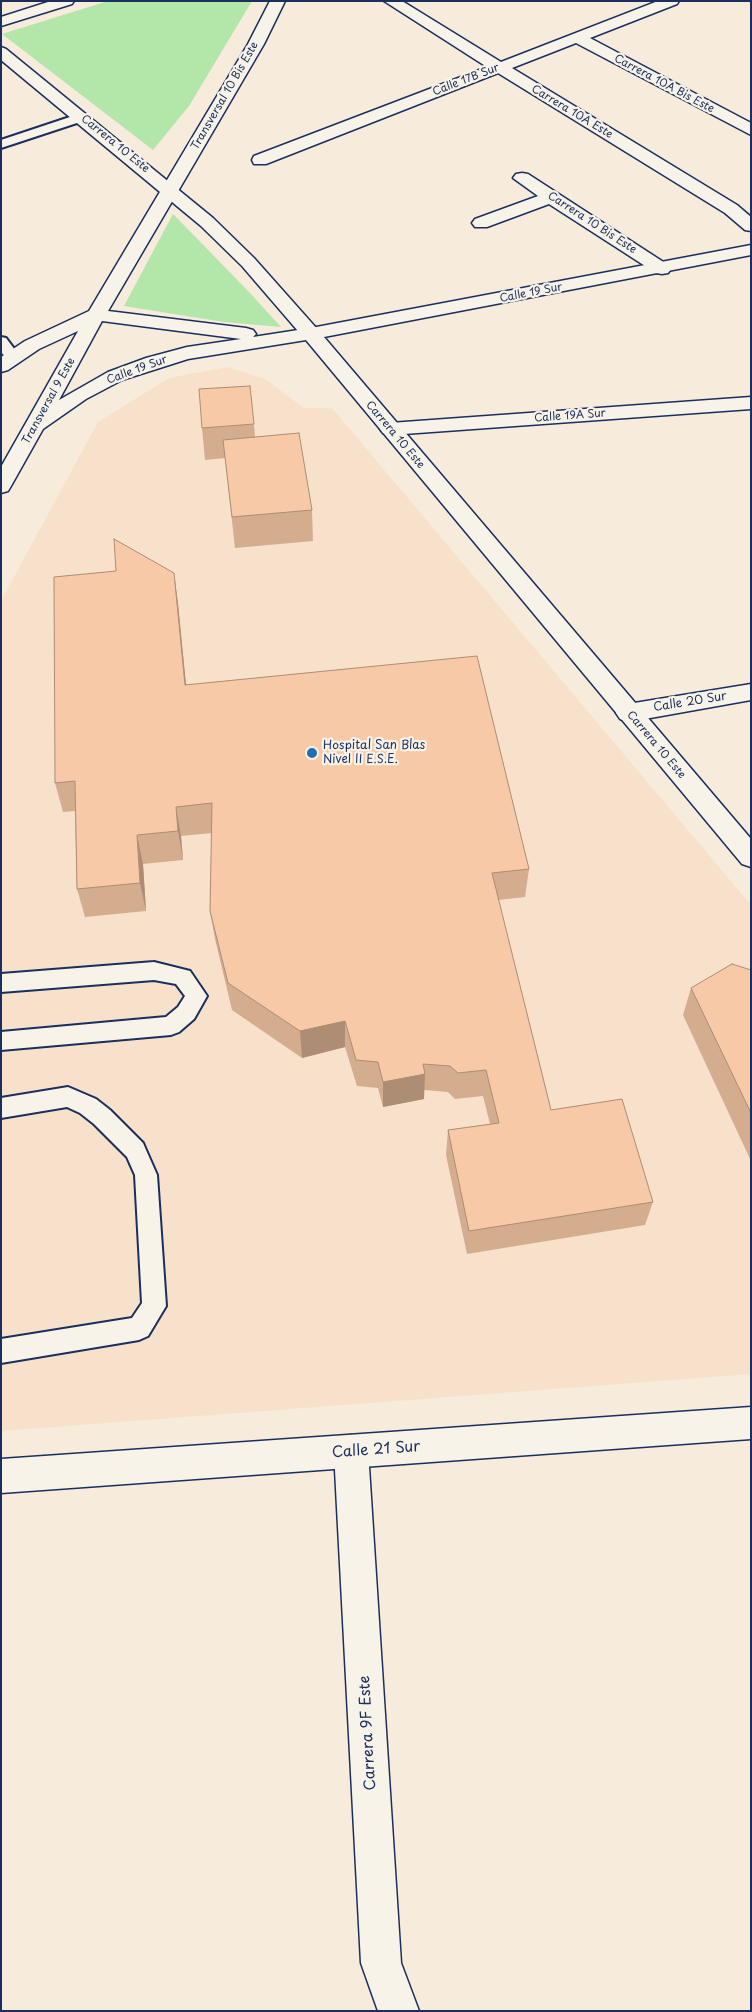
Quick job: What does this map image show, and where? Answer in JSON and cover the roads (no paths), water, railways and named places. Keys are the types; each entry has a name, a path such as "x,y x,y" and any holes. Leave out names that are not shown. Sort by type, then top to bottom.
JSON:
{"street":[{"path":"3,20 67,1"},
{"name":"Transversal 10 Bis Este","path":"170,188 256,44 278,1"},
{"name":"Carrera 10A Este","path":"391,1 730,209 751,226"},
{"name":"Calle 17B Sur","path":"260,160 672,1"},
{"name":"Carrera 10A Bis Este","path":"578,38 751,130"},
{"name":"Carrera 10 Este","path":"1,52 170,188 248,262 311,334 751,857"},
{"name":"Carrera 10 Bis Este","path":"522,178 662,268"},
{"name":"Transversal 9 Este","path":"1,486 96,315 170,188"},
{"path":"481,223 551,197"},
{"name":"Calle 19 Sur","path":"34,426 101,384 153,362 216,348 311,334 751,250"},
{"path":"7,361 57,331 96,315"},
{"name":"Calle 19 Sur","path":"96,315 229,333 311,334"},
{"name":"Calle 19A Sur","path":"390,429 751,403"},
{"name":"Calle 20 Sur","path":"628,713 751,692"},
{"name":"Calle 21 Sur","path":"1,1476 751,1423"},
{"name":"Carrera 9F Este","path":"351,1451 381,1963 390,1993 399,2011"}],"lane":[{"path":"1,144 82,118"},
{"path":"1,341 7,361"},
{"path":"1,984 154,971 184,976 196,996 186,1013 172,1026 1,1041"},
{"path":"1,1108 68,1097 95,1112 135,1150 146,1175 154,1306 139,1328 1,1351"}],"place":[{"name":"Hospital San Blas Nivel II E.S.E.","path":"312,753"}]}
